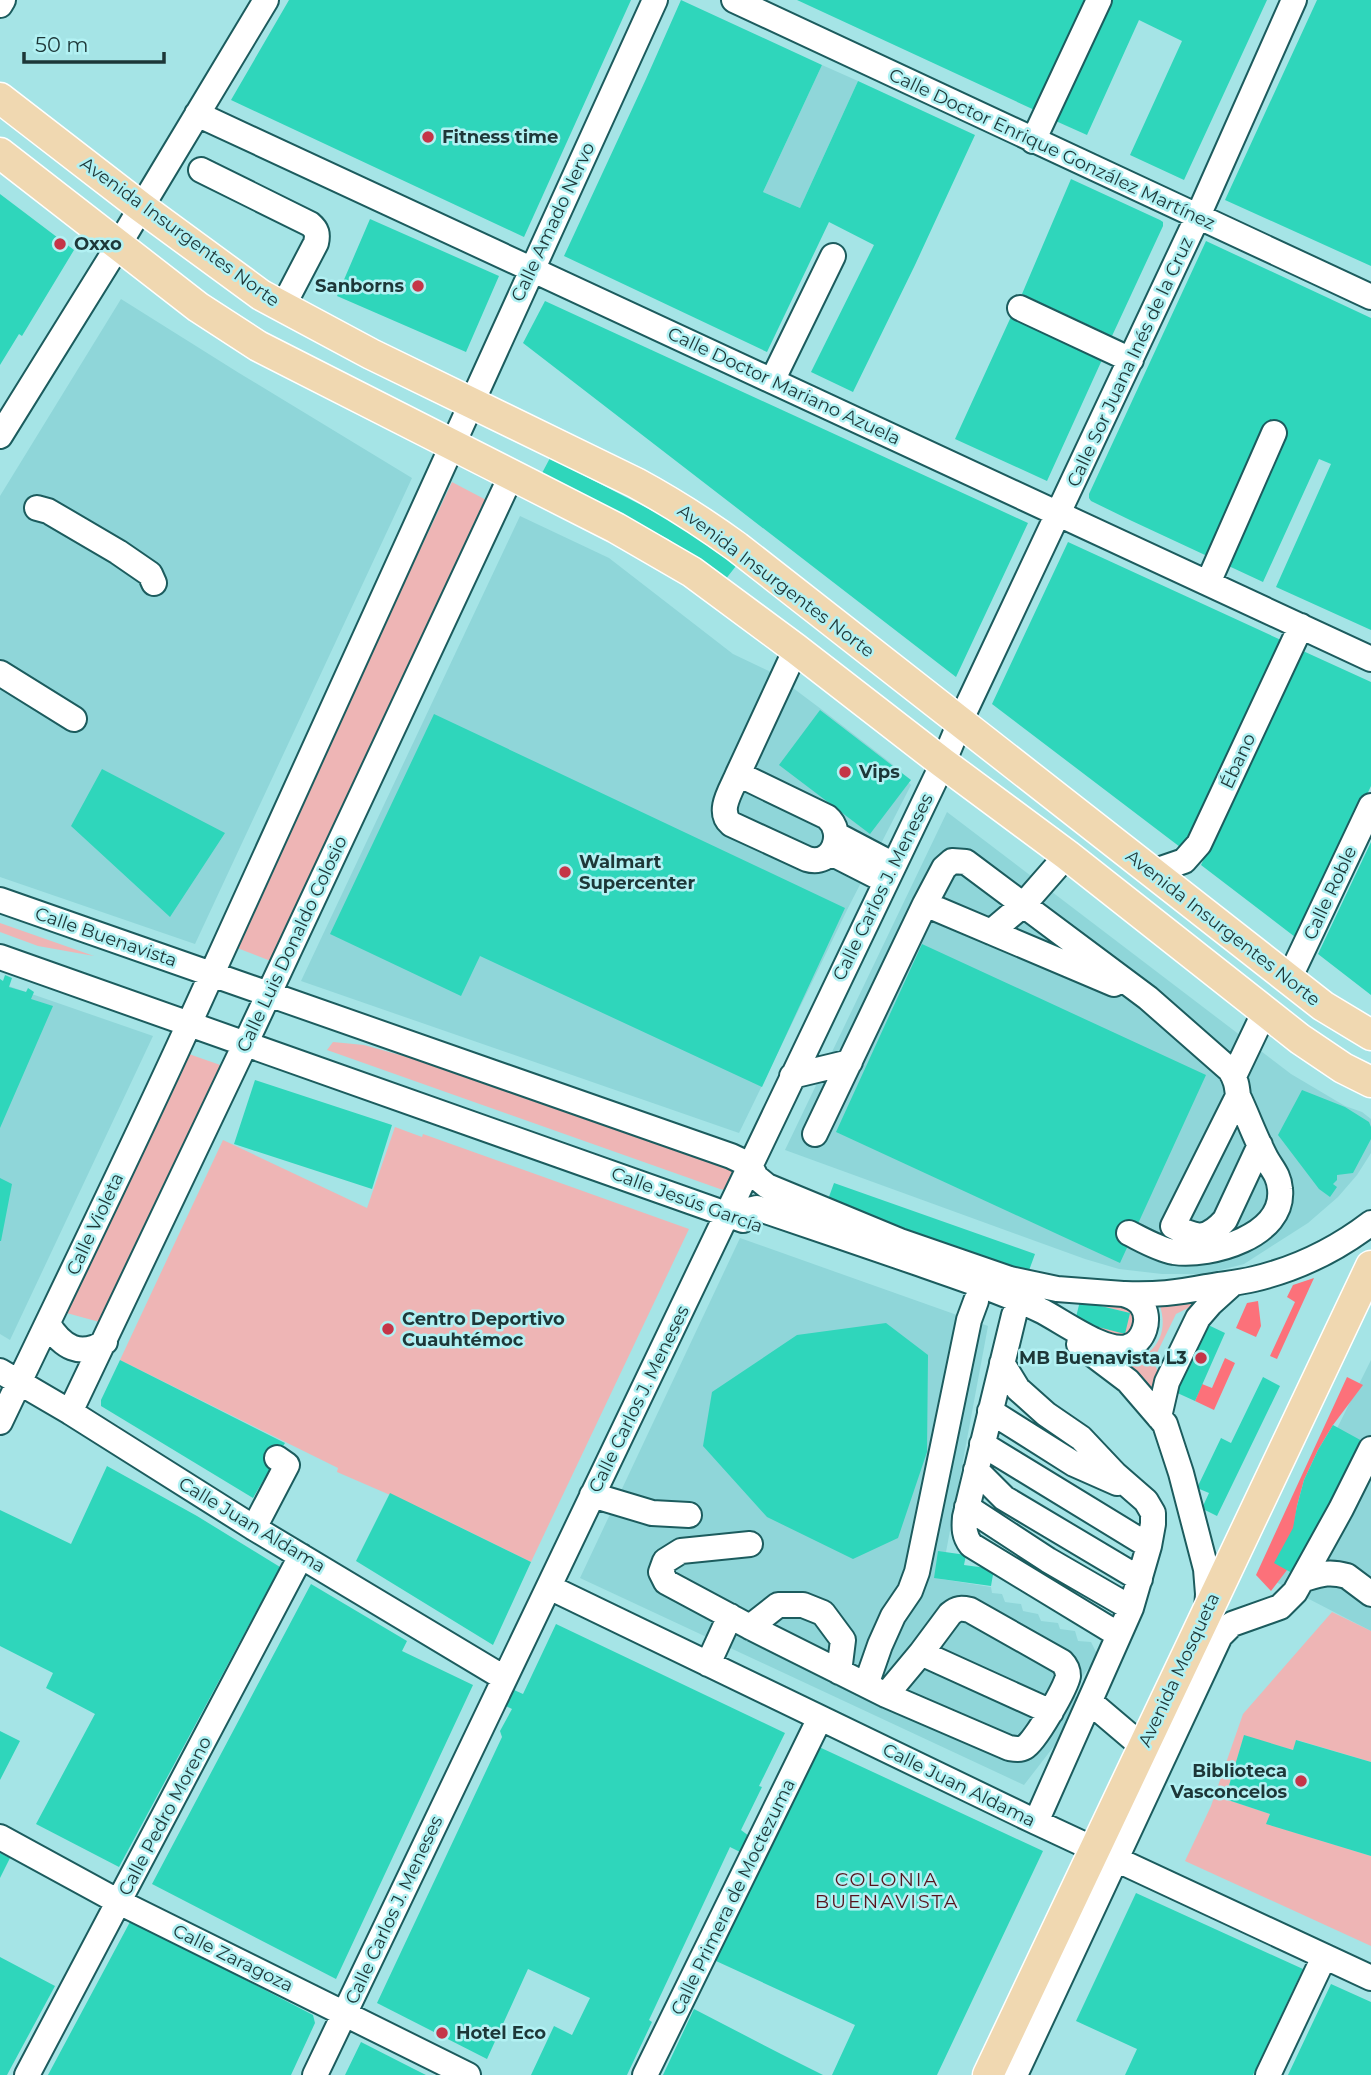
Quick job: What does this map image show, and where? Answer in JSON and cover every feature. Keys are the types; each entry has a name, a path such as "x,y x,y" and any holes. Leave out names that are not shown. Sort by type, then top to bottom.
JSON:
{"main road":[{"name":"Avenida Insurgentes Norte","path":"0,98 239,280 282,308 626,478 685,511 737,547 1323,1006 1371,1035"},
{"path":"0,153 198,307 258,346 664,554 796,649 1071,859 1300,1039 1343,1068 1371,1082"},
{"name":"Avenida Mosqueta","path":"988,2075 1105,1855 1143,1747 1371,1266"}],"street":[{"path":"0,5 3,0"},
{"path":"0,436 266,0"},
{"name":"Calle Amado Nervo","path":"453,445 656,0"},
{"name":"Calle Doctor Enrique González Martínez","path":"734,0 1371,297"},
{"path":"1033,141 1100,0"},
{"name":"Calle Sor Juana Inés de la Cruz","path":"960,722 1198,216 1294,0"},
{"name":"Calle Doctor Mariano Azuela","path":"197,114 1371,659"},
{"path":"201,170 310,224 315,229 318,236 316,243 282,308"},
{"path":"772,381 833,256"},
{"path":"1020,308 1131,360"},
{"path":"1208,583 1274,433"},
{"path":"0,957 189,1024 453,445"},
{"name":"Calle Luis Donaldo Colosio","path":"71,1412 511,476"},
{"path":"37,508 48,511 118,552 150,574 154,583"},
{"name":"Ébano","path":"1152,872 1184,861 1199,844 1301,626"},
{"path":"738,774 834,822 837,830 834,844 824,859 815,862 807,859 732,824 726,820 724,813 738,774 796,649"},
{"path":"0,673 70,724 0,691"},
{"name":"Calle Carlos J. Meneses","path":"315,2075 943,763 960,722"},
{"name":"Calle Roble","path":"1289,979 1371,806"},
{"path":"834,844 890,873"},
{"path":"1019,943 1031,909 1071,859"},
{"path":"815,1134 944,868 951,861 966,862 1148,998 1230,1070 1264,1152 1277,1173 1280,1190 1278,1208 1268,1224 1215,1251 1170,1251 1129,1233"},
{"name":"Calle Buenavista","path":"0,900 212,974"},
{"path":"925,904 1148,998"},
{"path":"991,932 1031,909"},
{"path":"212,974 731,1156 750,1165 756,1177 767,1186 900,1241 1010,1279 1057,1289 1169,1295 1232,1284 1284,1271 1353,1237 1371,1223"},
{"path":"1264,1152 1225,1220 1217,1229 1206,1235 1192,1237 1173,1226 1236,1086 1265,1012"},
{"name":"Calle Jesús García","path":"189,1024 976,1301 1078,1343 1128,1381 1159,1417 1170,1436 1206,1569 1207,1611"},
{"name":"Calle Violeta","path":"0,1422 9,1377 48,1324 189,1024"},
{"path":"792,1076 850,1062"},
{"path":"728,1214 757,1208 996,1290 1109,1346 1122,1349 1133,1346 1140,1339 1145,1330 1146,1317 1142,1305 1133,1297 1123,1294"},
{"path":"1159,1417 1167,1382 1198,1318 1232,1284"},
{"path":"876,1690 888,1626 911,1591 917,1572 969,1320 976,1301"},
{"path":"1014,1315 967,1507 964,1527 966,1538 971,1545 1119,1635"},
{"path":"48,1324 55,1336 73,1348 94,1349 105,1342"},
{"path":"1002,1363 1018,1389 1046,1414 1081,1438 1146,1501 1153,1513 1149,1546 1131,1608 1036,1822"},
{"name":"Calle Juan Aldama","path":"9,1377 71,1412 254,1528 504,1678"},
{"path":"990,1411 1074,1464 1136,1492"},
{"path":"982,1444 1149,1546"},
{"path":"1015,2075 1105,1855 1220,1636 1231,1624 1280,1607 1295,1592 1371,1449"},
{"path":"254,1528 286,1465 277,1458"},
{"path":"976,1469 1004,1499 1140,1579"},
{"path":"592,1495 652,1513 689,1515"},
{"path":"967,1507 1048,1560 1131,1608"},
{"path":"750,1544 681,1552 665,1561 661,1572 666,1582 839,1672 876,1690 1017,1749 1031,1743 1051,1712 1068,1674 1067,1667 1062,1662 963,1608 950,1614 921,1653 876,1690"},
{"name":"Calle Pedro Moreno","path":"27,2075 301,1556"},
{"path":"1304,1579 1331,1572 1343,1574 1371,1594"},
{"name":"Calle Juan Aldama","path":"549,1587 1105,1855 1371,1978"},
{"path":"714,1667 741,1622 778,1605 803,1605 823,1613 843,1640 839,1672"},
{"path":"921,1653 1051,1712"},
{"path":"1090,1702 1143,1747"},
{"name":"Calle Primera de Moctezuma","path":"645,2075 820,1718"},
{"name":"Calle Zaragoza","path":"0,1837 119,1902 468,2075"},
{"path":"1268,2075 1324,1957"}],"shaded area":[{"path":"822,65 858,81 800,208 763,192"},
{"path":"121,299 412,478 195,944 0,877 0,496"},
{"path":"452,482 490,502 276,963 232,946"},
{"path":"520,516 609,558 733,654 773,673 821,709 892,764 911,785 739,1133 301,981"},
{"path":"947,812 1291,1074 1371,1119 1371,1153 1338,1197 1308,1223 1244,1264 1205,1274 1162,1274 1119,1269 1085,1259 785,1150"},
{"path":"0,923 94,956 38,946 0,932"},
{"path":"0,983 153,1036 10,1340 0,1334"},
{"path":"333,1042 364,1045 436,1065 736,1172 725,1190 720,1189 327,1050"},
{"path":"186,1053 226,1067 103,1323 63,1312"},
{"name":"Centro Deportivo Cuauhtémoc","path":"395,1127 422,1137 423,1134 689,1229 531,1562 427,1511 337,1472 338,1468 120,1360 223,1140 367,1208"},
{"path":"740,1238 988,1326 941,1579 991,1587 992,1593 1002,1594 1005,1602 1021,1604 1023,1611 1038,1614 1041,1621 1058,1623 1060,1629 1075,1631 1078,1641 1091,1642 1098,1656 1072,1690 1082,1710 1024,1785 580,1578"},
{"path":"1314,1278 1277,1359 1270,1356 1295,1302 1287,1297 1293,1285"},
{"path":"1193,1300 1190,1307 1176,1314 1153,1361 1159,1374 1152,1394 1128,1362 1146,1355 1158,1342 1163,1326 1160,1306"},
{"path":"1080,1301 1116,1302 1135,1311 1135,1332 1119,1338 1075,1321 1130,1313"},
{"path":"1258,1301 1261,1326 1256,1337 1236,1328 1247,1303"},
{"path":"1225,1358 1235,1363 1214,1410 1195,1401 1202,1384 1212,1388"},
{"path":"1371,1360 1371,1631 1272,1580 1280,1543"},
{"path":"1347,1377 1363,1385 1333,1425 1304,1480 1287,1570 1271,1591 1256,1575"},
{"path":"1332,1612 1371,1631 1371,1762 1297,1740 1293,1750 1244,1736 1225,1799 1270,1814 1267,1824 1371,1856 1371,1946 1185,1861 1211,1806 1243,1714"}],"building":[{"path":"289,0 631,0 524,237 231,100"},
{"path":"681,0 822,65 763,192 800,208 858,81 975,135 853,392 811,372 874,245 829,222 767,352 564,256"},
{"path":"797,0 1094,0 1041,113"},
{"path":"1104,0 1267,0 1184,180 1130,155 1182,41 1139,20 1087,135 1049,118"},
{"path":"1317,0 1371,0 1371,266 1225,200"},
{"path":"1071,179 1163,222 1112,336 1022,294"},
{"path":"0,194 74,250 22,336 19,334 0,365"},
{"name":"Sanborns","path":"370,219 499,276 466,352 337,296"},
{"path":"1206,241 1371,318 1371,630 1276,587 1331,464 1319,459 1263,582 1089,498"},
{"path":"545,301 1028,523 956,677 523,343"},
{"path":"1015,308 1106,351 1047,481 955,439"},
{"path":"550,458 676,523 736,566 725,580 668,539 541,475"},
{"path":"1068,542 1281,640 1184,850 992,704"},
{"path":"1303,651 1371,682 1371,786 1299,940 1201,865"},
{"name":"Vips","path":"820,710 911,780 870,834 779,765"},
{"name":"Walmart Supercenter","path":"434,714 845,908 762,1087 480,956 461,996 330,934"},
{"path":"102,769 225,833 170,917 71,826"},
{"path":"1371,842 1371,995 1318,954"},
{"path":"922,944 1206,1075 1120,1263 836,1132"},
{"path":"5,975 12,978 9,987 26,992 28,988 34,992 31,999 53,1006 0,1128 0,979 3,981"},
{"path":"255,1080 392,1125 372,1189 234,1144"},
{"path":"1302,1090 1345,1107 1369,1122 1371,1127 1371,1139 1353,1173 1337,1175 1333,1184 1337,1187 1330,1197 1319,1189 1278,1135"},
{"path":"0,1178 12,1184 1,1241 0,1241"},
{"path":"834,1183 1035,1254 1027,1276 826,1205"},
{"path":"1080,1301 1130,1313 1125,1334 1075,1321"},
{"path":"886,1323 928,1355 927,1452 898,1538 853,1559 767,1517 703,1446 712,1392 797,1335"},
{"name":"MB Buenavista L3","path":"1204,1323 1225,1333 1195,1401 1173,1391"},
{"path":"120,1360 285,1443 253,1498 101,1406 101,1400"},
{"path":"1263,1377 1280,1386 1217,1516 1203,1506 1209,1493 1197,1488 1221,1438 1231,1443"},
{"path":"1333,1425 1364,1442 1292,1573 1274,1563 1293,1528 1304,1480"},
{"path":"107,1466 197,1516 280,1567 119,1867 36,1824 95,1714 46,1688 53,1673 0,1646 0,1510 71,1544"},
{"path":"390,1493 531,1562 493,1645 356,1561"},
{"path":"938,1551 966,1555 964,1565 994,1569 991,1586 934,1578"},
{"path":"311,1584 407,1641 402,1651 473,1685 336,1979 152,1884"},
{"path":"556,1624 785,1733 741,1830 749,1836 740,1852 730,1847 649,2020 652,2022 627,2075 531,2075 554,2026 572,2035 590,1998 528,1969 487,2059 377,2003 502,1737 500,1731 512,1709 495,1701 503,1685 523,1694"},
{"path":"0,1731 20,1741 0,1780"},
{"name":"Biblioteca Vasconcelos","path":"1244,1735 1293,1750 1296,1740 1371,1762 1371,1856 1266,1824 1270,1814 1225,1799"},
{"path":"817,1746 1043,1851 937,2075 832,2075 855,2025 716,1961"},
{"path":"0,1853 10,1858 0,1878"},
{"path":"1136,1893 1303,1969 1253,2075 1125,2075 1137,2049 1076,2021"},
{"path":"131,1920 313,2015 315,2023 291,2075 48,2075"},
{"path":"0,1957 55,1986 7,2075 0,2075"},
{"path":"1331,1984 1371,2002 1371,2075 1288,2075"},
{"path":"694,2009 781,2054 823,2075 663,2075"},
{"path":"361,2042 412,2068 426,2075 345,2075"}],"place":[{"name":"Fitness time","path":"428,137"},
{"name":"Oxxo","path":"60,244"},
{"name":"Sanborns","path":"418,286"},
{"name":"Vips","path":"845,772"},
{"name":"Walmart Supercenter","path":"565,872"},
{"name":"Centro Deportivo Cuauhtémoc","path":"388,1329"},
{"name":"MB Buenavista L3","path":"1201,1358"},
{"name":"Biblioteca Vasconcelos","path":"1301,1781"},
{"name":"Hotel Eco","path":"442,2033"}],"district":[{"name":"COLONIA BUENAVISTA","path":"887,1890"}]}
